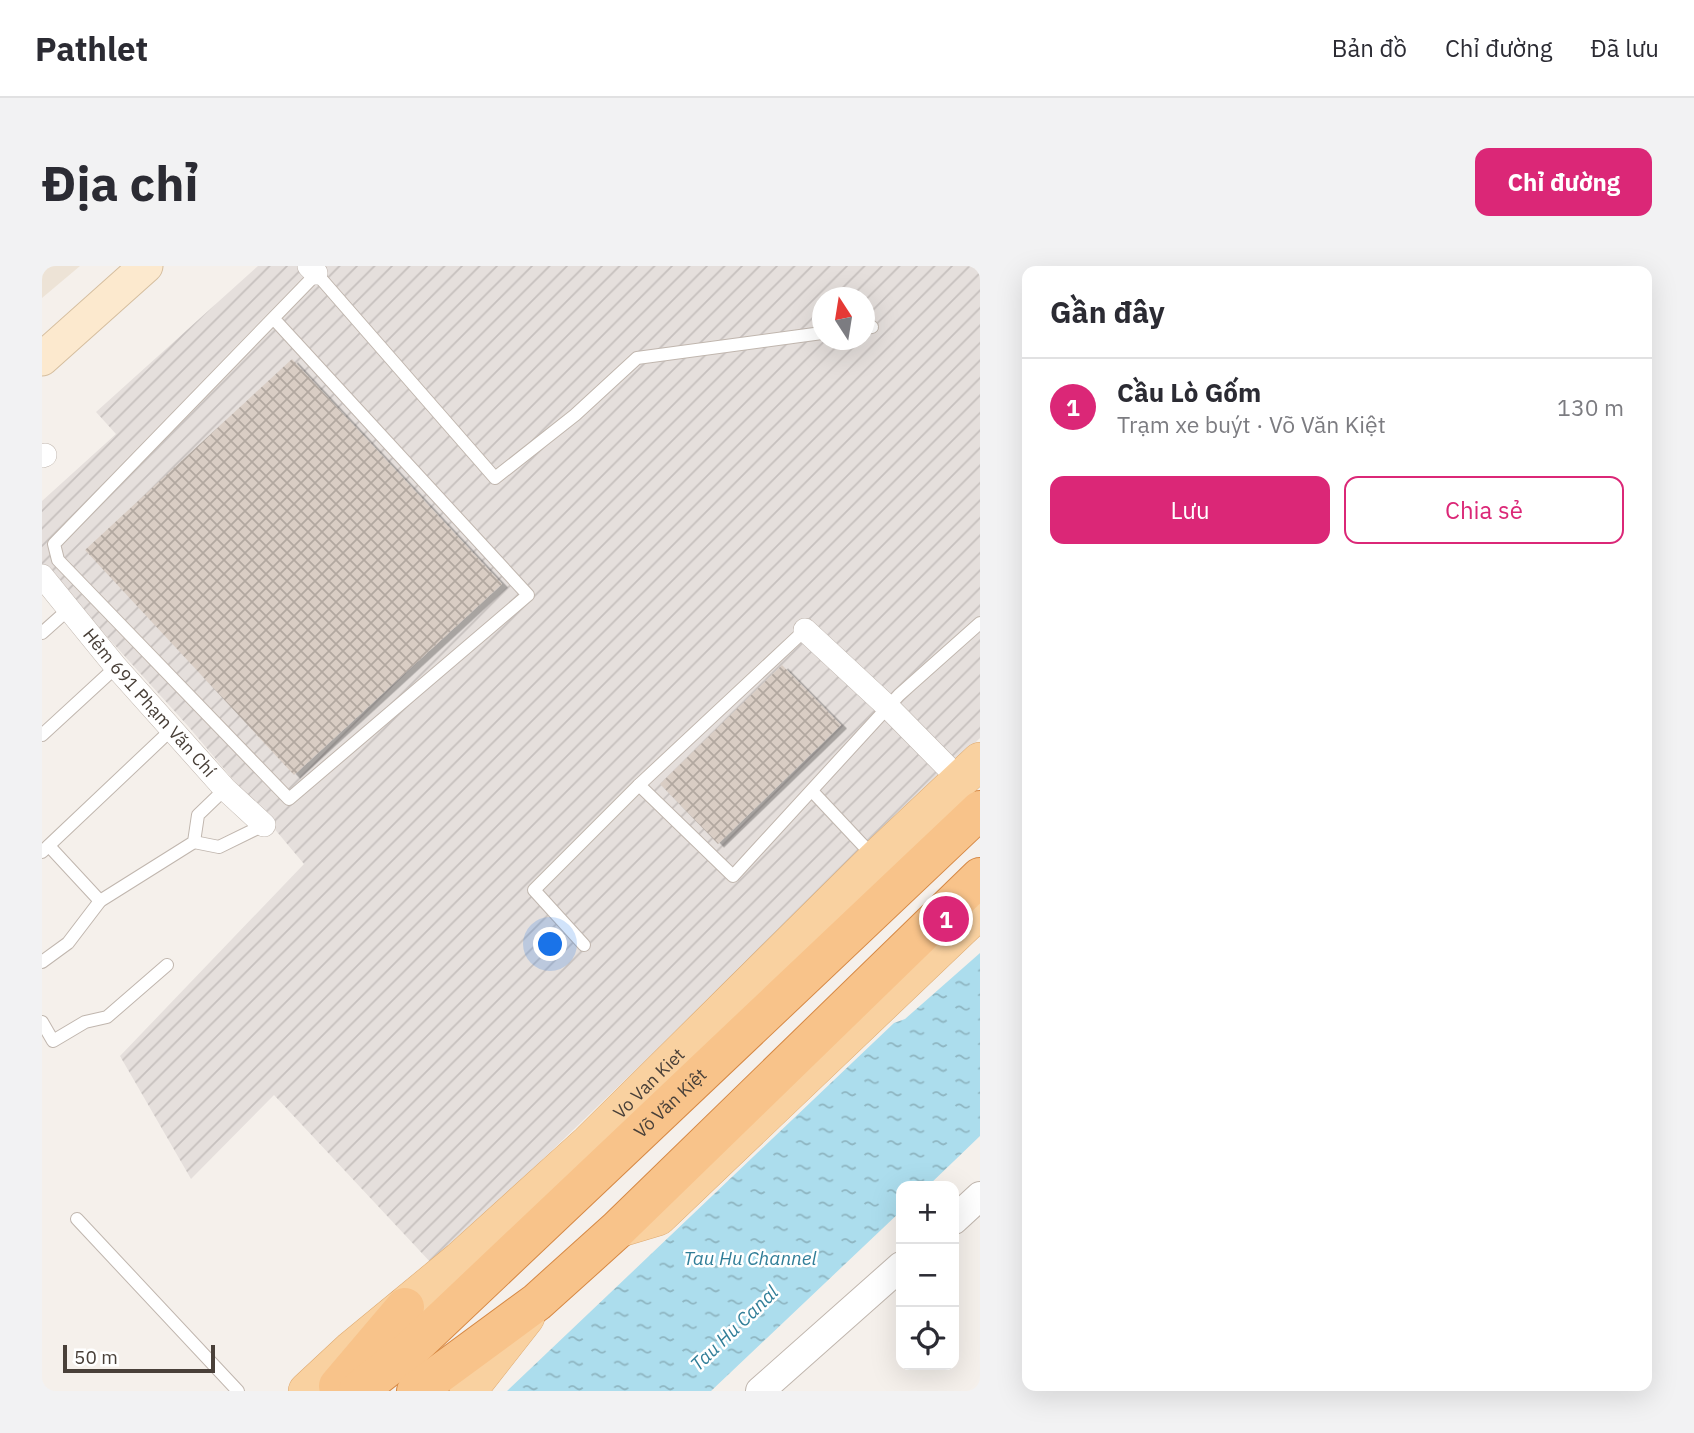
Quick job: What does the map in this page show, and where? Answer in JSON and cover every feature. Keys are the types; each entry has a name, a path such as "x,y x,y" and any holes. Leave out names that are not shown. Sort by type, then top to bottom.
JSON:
{"highway":[{"name":"Võ Văn Kiệt","path":"358,1391 411,1349 973,784"},
{"path":"443,1391 618,1229 689,1157 980,877"},
{"path":"416,1391 537,1302"},
{"path":"334,1391 405,1307"}],"main road":[{"path":"42,352 117,266"},
{"path":"42,352 146,266"},
{"name":"Vo Van Kiet","path":"307,1391 351,1350 405,1307 598,1133 876,859 973,784"},
{"path":"618,1229 658,1217 980,909"},
{"path":"468,1391 537,1302"}],"street":[{"name":"Hẻm 691 Phạm Văn Chí","path":"42,576 116,667 225,789 264,825"},
{"path":"804,630 973,784"},
{"path":"959,1215 980,1196"},
{"path":"760,1391 896,1270"}],"lane":[{"path":"274,318 528,595 289,799 58,560 54,544 274,318 316,268 495,478 575,415 636,358 812,334"},
{"path":"42,633 70,608"},
{"path":"639,785 733,876 889,708 980,623"},
{"path":"584,945 534,890 639,785 804,630"},
{"path":"42,734 116,667"},
{"path":"100,901 45,849 172,729"},
{"path":"194,842 198,815 225,789"},
{"path":"811,791 876,859"},
{"path":"42,962 68,943 100,901 194,842 219,847 264,825"},
{"path":"42,1022 53,1041 85,1022 107,1017 167,965"},
{"path":"77,1219 238,1391"}],"shaded area":[{"path":"42,266 80,266 42,298"},
{"path":"258,266 980,266 980,738 433,1265 274,1095 191,1179 120,1056 304,864 188,726 42,565 42,501 116,434 96,412"}],"water":[{"name":"Tau Hu Channel","path":"980,953 980,1136 933,1181 896,1181 896,1216 711,1391 507,1391 894,1023 905,1019"}],"building":[{"path":"292,359 502,584 294,775 85,550"},
{"path":"782,665 841,725 718,844 660,784"}],"place":[{"name":"Cầu Lò Gốm","path":"946,919"}],"water label":[{"name":"Tau Hu Canal","path":"734,1328"}]}
